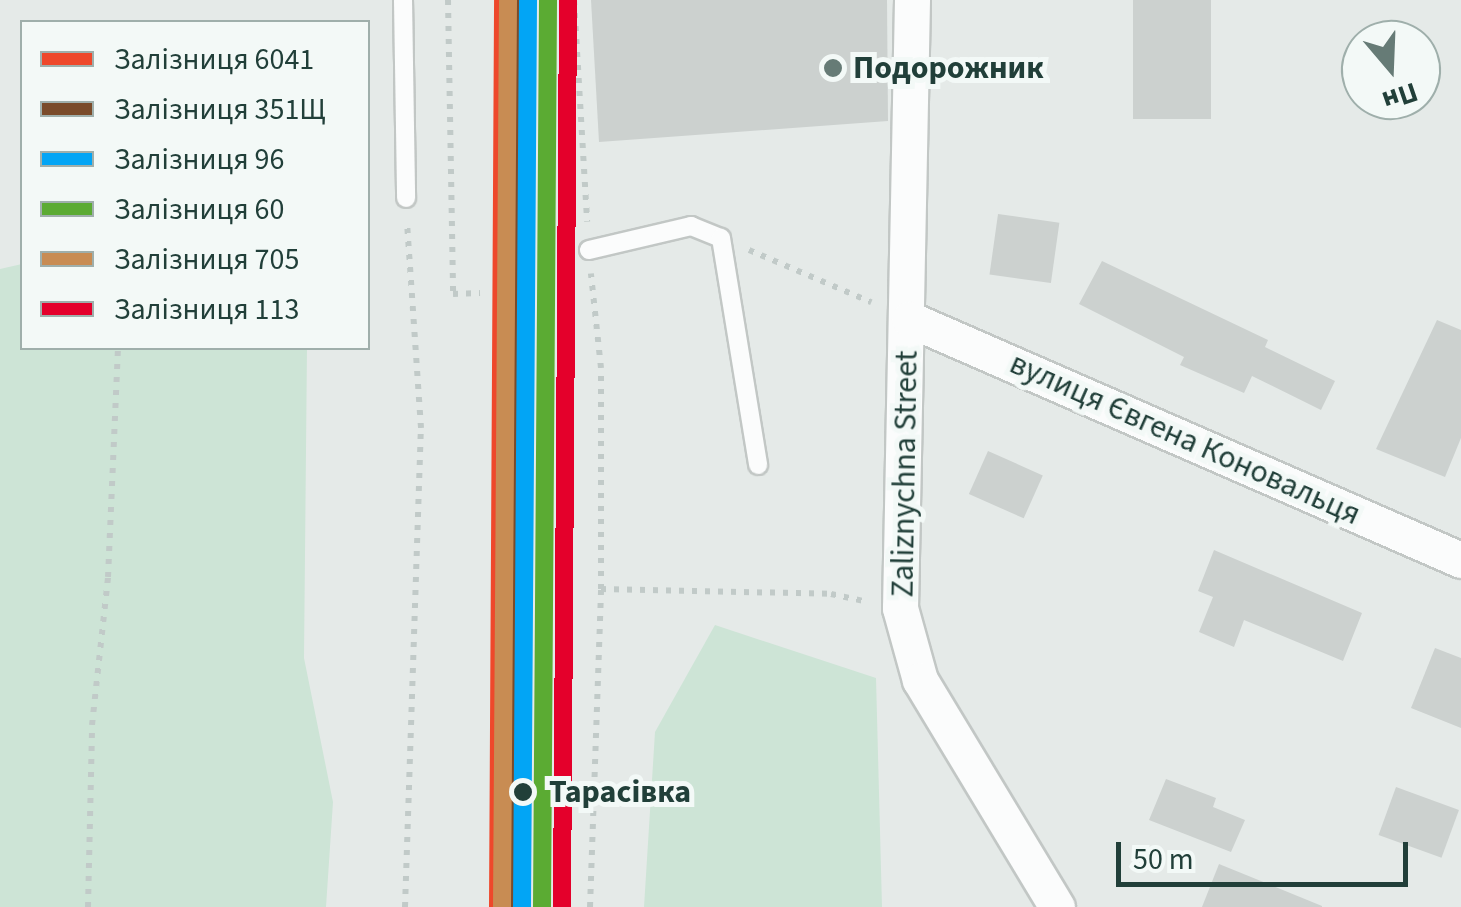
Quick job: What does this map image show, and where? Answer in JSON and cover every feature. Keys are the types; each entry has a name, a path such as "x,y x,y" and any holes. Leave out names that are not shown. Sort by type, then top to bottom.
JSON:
{"street":[{"name":"Zaliznychna Street","path":"912,0 909,319 900,608 920,680 1057,907"},
{"name":"вулиця Євгена Коновальця","path":"909,319 1461,560"}],"lane":[{"path":"403,0 406,198"},
{"path":"589,250 691,226 721,238 758,464"}],"path":[{"path":"448,0 453,294 480,293"},
{"path":"574,0 578,113 600,368 601,589 590,907"},
{"path":"405,907 421,428 406,198"},
{"path":"721,238 909,319"},
{"path":"88,907 92,725 108,577 118,350"},
{"path":"601,589 830,594 900,608"}],"green space":[{"path":"20,264 20,350 307,350 304,658 333,802 326,907 0,907 0,269"},
{"path":"715,625 876,678 882,907 644,907 655,732"}],"building":[{"path":"591,0 887,0 888,121 599,142"},
{"path":"1133,0 1211,0 1211,119 1133,119"},
{"path":"998,214 1059,223 1051,283 990,274"},
{"path":"1102,261 1268,340 1265,347 1335,381 1321,410 1252,376 1244,393 1180,365 1184,357 1079,304"},
{"path":"1437,320 1461,330 1461,438 1445,477 1376,449"},
{"path":"988,451 1043,475 1024,518 969,494"},
{"path":"1214,550 1362,613 1343,661 1244,620 1234,647 1199,632 1213,597 1198,591"},
{"path":"1435,648 1461,658 1461,728 1411,708"},
{"path":"1166,779 1216,798 1213,807 1245,820 1231,852 1149,820"},
{"path":"1396,787 1459,810 1442,858 1379,835"},
{"path":"1219,864 1322,906 1322,907 1202,907"}],"rail line":[{"name":"6041","path":"498,907 503,0"},
{"name":"705","path":"502,907 508,0"},
{"name":"351Щ","path":"518,907 523,0"},
{"name":"96","path":"522,907 528,0"},
{"name":"60","path":"542,907 548,0"},
{"name":"113","path":"562,907 568,0"}],"place":[{"name":"Подорожник","path":"833,68"},
{"name":"Тарасівка","path":"523,792"}]}
